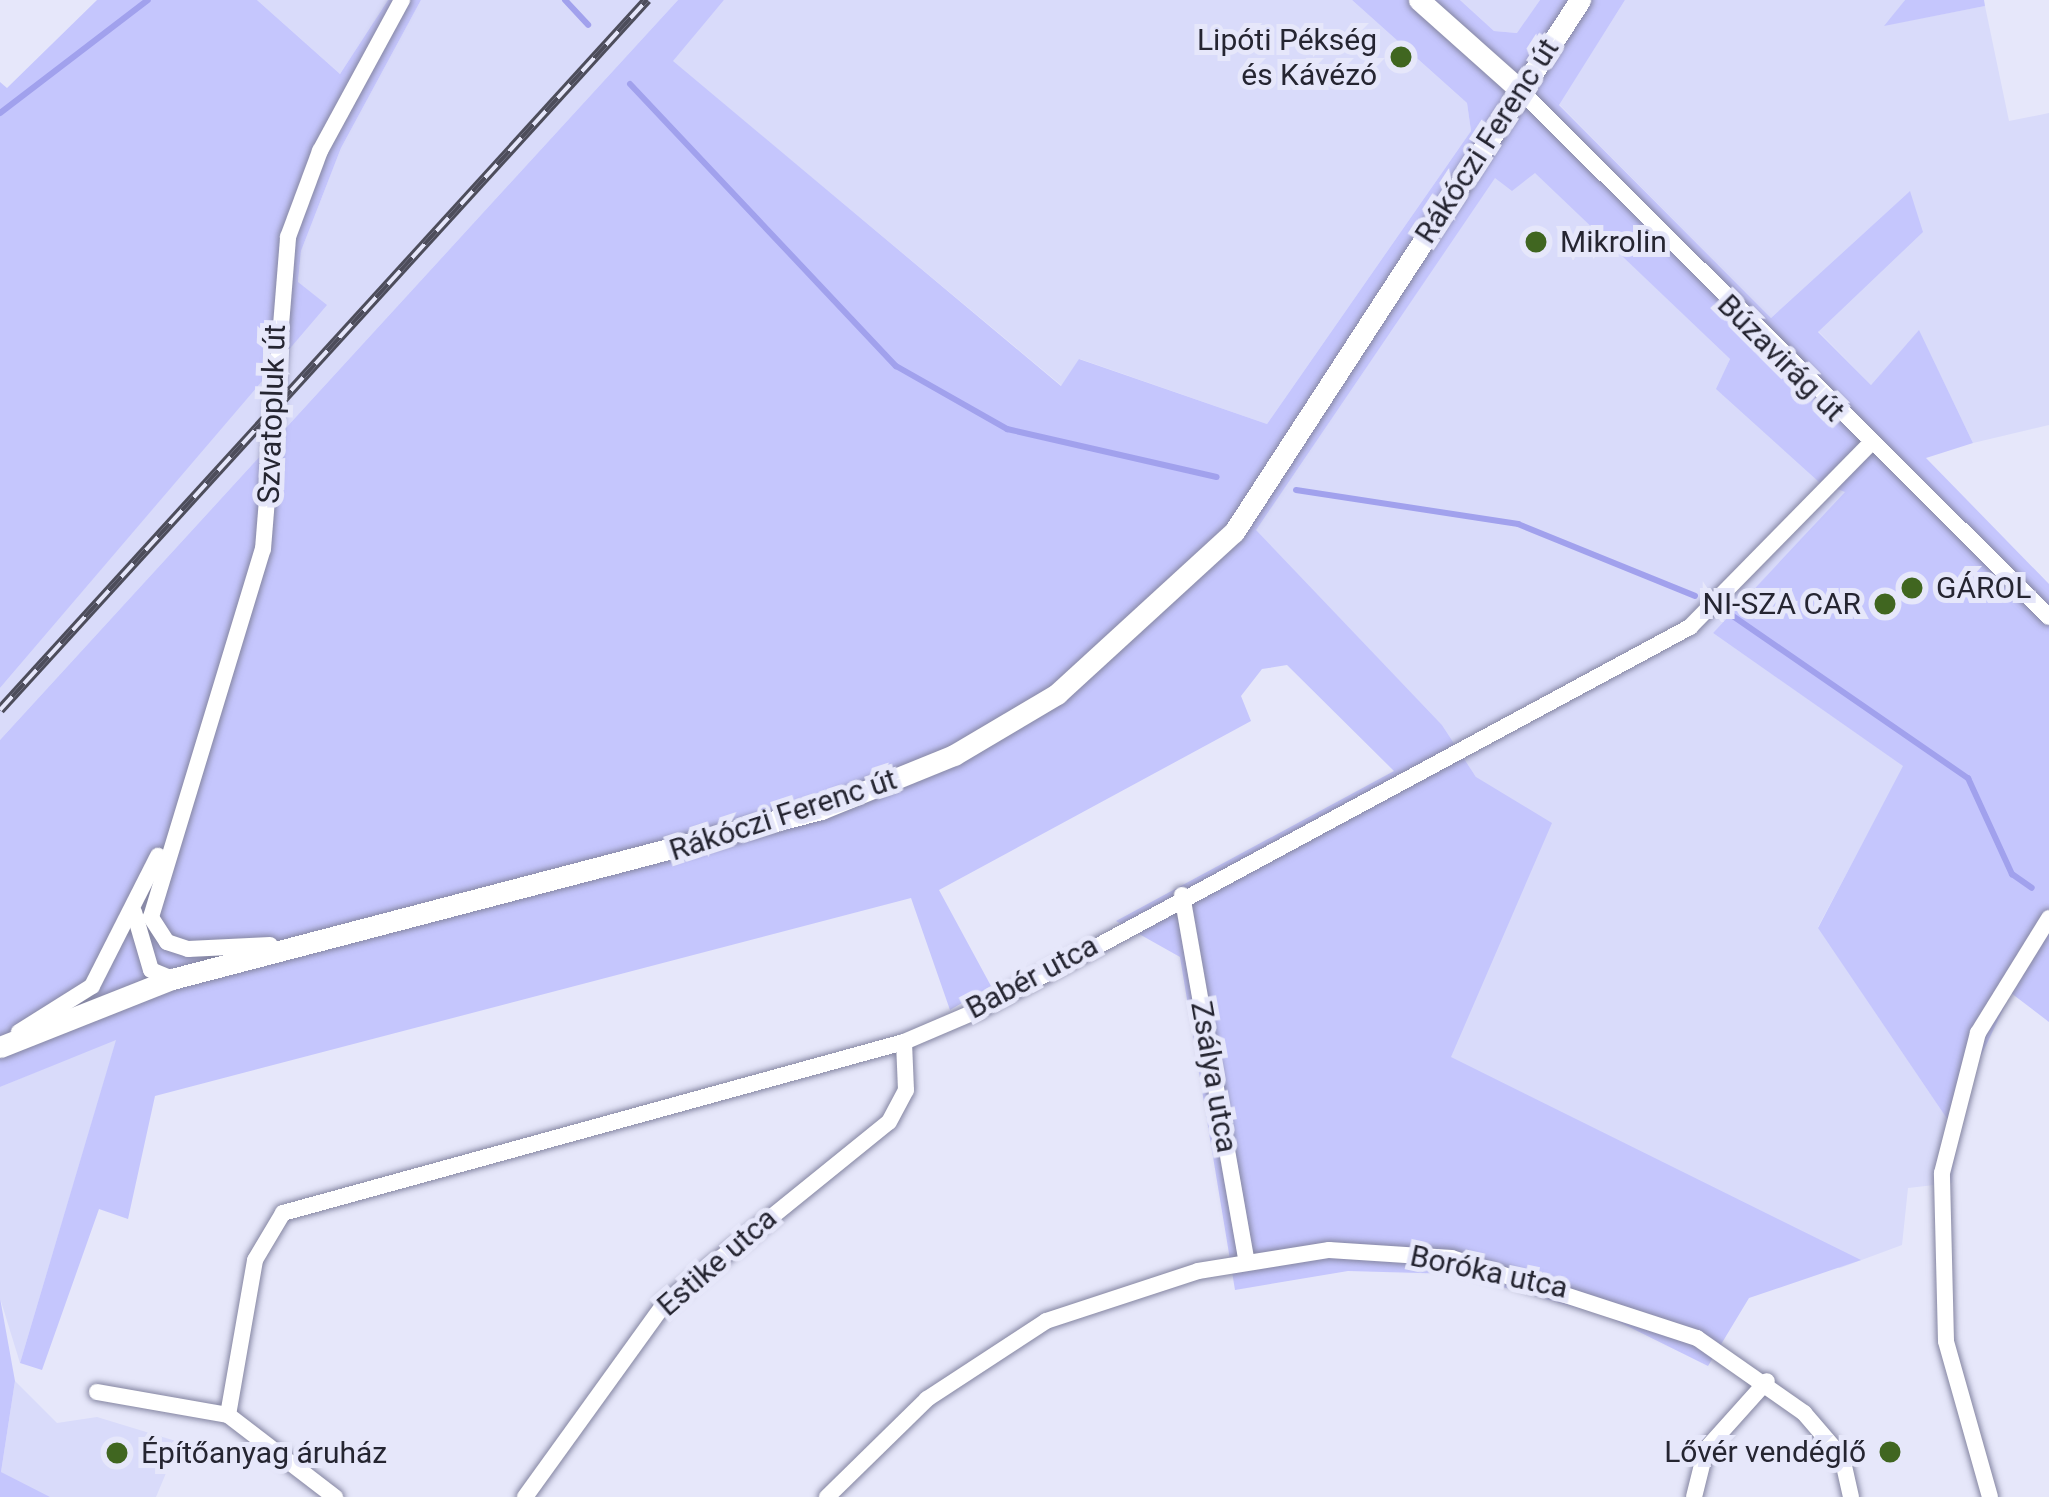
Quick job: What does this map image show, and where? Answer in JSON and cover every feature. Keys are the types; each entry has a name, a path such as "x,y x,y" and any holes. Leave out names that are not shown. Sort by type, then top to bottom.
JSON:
{"main road":[{"path":"1419,0 1521,91"},
{"name":"Rákóczi Ferenc út","path":"0,1046 117,998 161,974 361,932 821,809 954,755 1057,694 1234,532 1580,0"}],"street":[{"name":"Szvatopluk út","path":"0,1046 92,986 168,840 237,658 267,527 288,237 320,151 402,0"},
{"name":"Búzavirág út","path":"1521,91 1870,445 2049,617"},
{"name":"Babér utca","path":"228,1415 256,1259 283,1213 904,1042 1690,626 1870,445"},
{"name":"Szvatopluk út","path":"161,974 152,916 168,840"},
{"path":"138,893 130,929 161,974"},
{"name":"Zsálya utca","path":"1182,896 1246,1259"},
{"path":"152,916 188,949 361,932"},
{"path":"1990,1497 1946,1340 1942,1174 1978,1033 2049,918"},
{"name":"Estike utca","path":"525,1497 664,1304 890,1122 906,1090 904,1042"},
{"name":"Boróka utca","path":"827,1497 1006,1342 1144,1284 1246,1259 1329,1250 1452,1258 1648,1317 1767,1381 1843,1457 1851,1497"},
{"path":"1694,1497 1706,1449 1767,1381"},
{"path":"97,1393 228,1415 335,1497"}],"shaded area":[{"path":"97,0 257,0 340,74 388,0 421,0 341,148 301,251 298,282 327,305 0,688 0,82 7,88"},
{"path":"257,0 388,0 340,74"},
{"path":"421,0 678,0 0,740 0,688 326,305 298,283 301,251 341,148"},
{"path":"678,0 724,0 673,61 1061,386 1079,359 1267,424 1471,131 1467,103 1352,0 1460,0 1494,31 1517,33 1540,0 1625,0 1559,105 1771,318 1910,191 1923,232 1818,332 1871,385 1919,330 1973,443 1926,458 2049,584 2049,1022 2011,993 1968,1083 1958,1135 1818,928 1903,766 1713,633 1845,492 1819,482 1716,389 1730,359 1535,173 1512,191 1495,178 1256,530 1442,725 1476,777 1552,823 1451,1057 1861,1260 1749,1298 1708,1366 1607,1316 1456,1274 1348,1271 1235,1290 1180,957 1116,921 1394,771 1287,665 1262,669 1241,696 1251,721 939,890 991,986 950,1010 911,898 155,1096 128,1219 99,1209 42,1370 20,1363 116,1040 0,1087 0,740"},
{"path":"724,0 1352,0 1467,103 1471,131 1267,424 1080,359 1062,386 672,61"},
{"path":"1460,0 1540,0 1518,33 1494,31"},
{"path":"1625,0 1905,0 1886,25 1985,6 2009,121 2049,113 2049,425 1973,443 1919,331 1871,385 1818,331 1922,232 1909,192 1771,318 1559,104"},
{"path":"1905,0 1984,0 1985,6 1884,26"},
{"path":"1535,172 1730,359 1717,388 1846,492 1713,633 1904,766 1818,927 1958,1135 1952,1183 1908,1188 1902,1245 1840,1268 1333,1108 1476,777 1442,725 1255,530 1495,177"},
{"path":"117,1038 20,1363 0,1298 0,1087"},
{"path":"0,1298 15,1381 1,1472 50,1497 0,1497"},
{"path":"15,1381 57,1423 97,1417 179,1442 156,1497 50,1497 12,1485 1,1472"}],"waterway":[{"path":"0,113 148,0"},
{"path":"565,0 588,25"},
{"path":"630,84 896,366 1007,429 1217,477"},
{"path":"1296,490 1518,524 1695,596"},
{"path":"1727,612 1968,778 2012,874 2032,888"}],"railway":[{"path":"0,710 647,0"}],"place":[{"name":"Lipóti Pékség és Kávézó","path":"1401,57"},
{"name":"Mikrolin","path":"1536,242"},
{"name":"GÁROL","path":"1912,588"},
{"name":"NI-SZA CAR","path":"1885,604"},
{"name":"Lővér vendéglő","path":"1890,1452"},
{"name":"Építőanyag áruház","path":"117,1453"}]}
